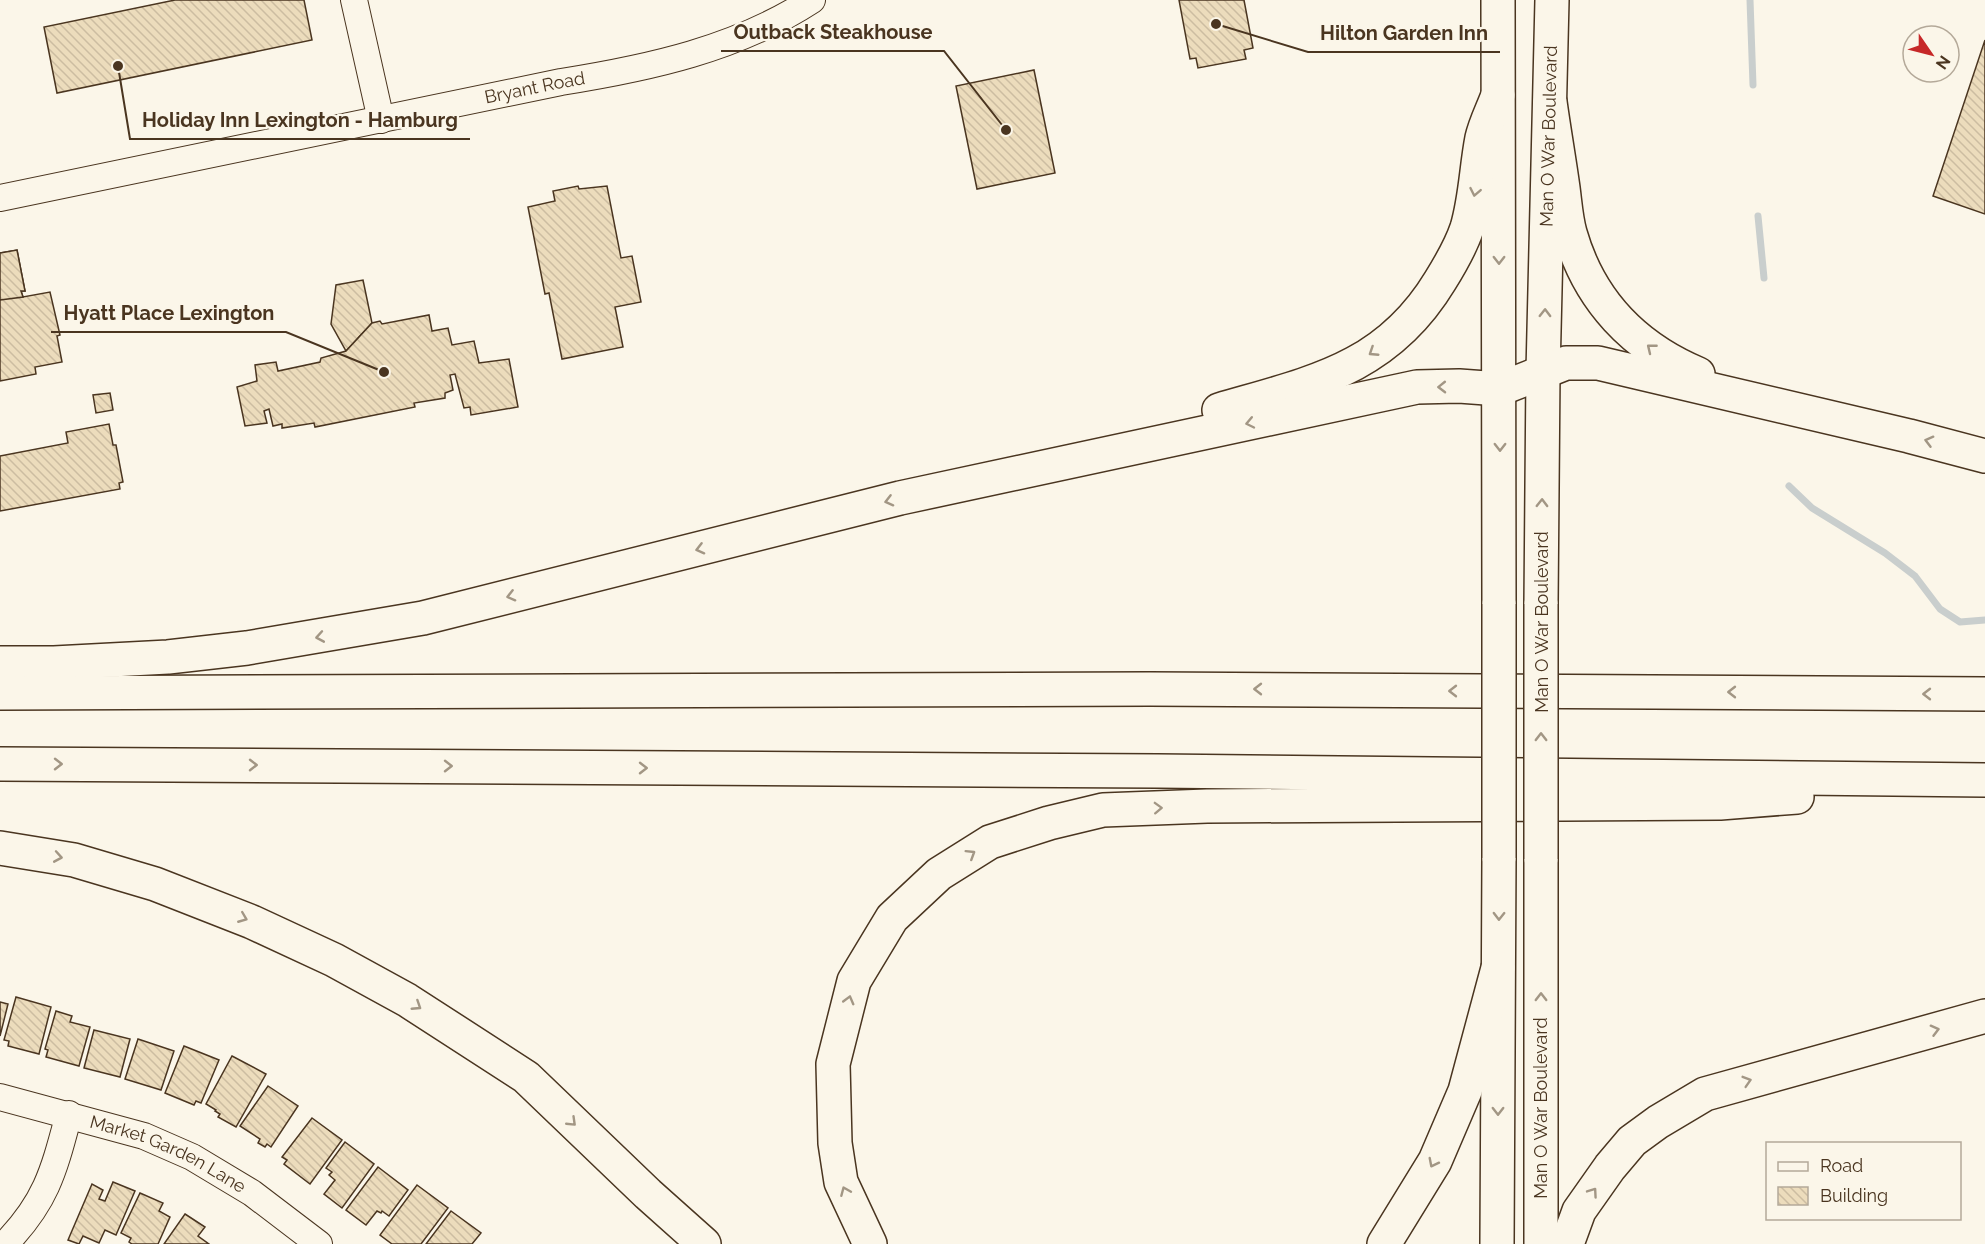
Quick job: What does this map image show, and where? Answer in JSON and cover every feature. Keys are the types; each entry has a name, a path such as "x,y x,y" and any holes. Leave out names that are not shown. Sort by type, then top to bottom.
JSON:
{"main road":[{"path":"1497,1244 1500,389 1498,6"},
{"name":"Man O War Boulevard","path":"1541,1244 1543,372 1552,7"},
{"path":"946,489 1309,383 1348,368 1379,349 1407,325 1429,299 1462,240 1476,190 1482,136 1498,95"},
{"path":"1550,102 1570,231 1578,258 1591,286 1607,308 1623,326 1660,356 1707,378 1780,406"},
{"path":"0,663 54,663 168,657 247,648 423,618 900,498 1417,387 1460,386 1500,389 1566,363 1598,363 1985,456"},
{"path":"0,693 1150,689 1985,694"},
{"path":"0,764 1158,771 1985,780"},
{"path":"870,1244 841,1182 835,1143 833,1064 854,981 892,918 939,874 990,843 1049,823 1103,810 1219,806 1720,803 1985,785"},
{"path":"0,848 74,860 155,884 252,922 334,960 407,1000 525,1077 704,1244"},
{"path":"1384,1244 1435,1161 1465,1091 1498,968"},
{"path":"1567,1244 1579,1211 1610,1167 1632,1141 1658,1122 1705,1094 1985,1016"}],"street":[{"path":"354,0 381,120"},
{"name":"Bryant Road","path":"0,198 561,82 648,67 688,56 772,24 812,0"},
{"name":"Market Garden Lane","path":"0,1097 144,1136 192,1157 252,1192 320,1244"},
{"path":"5,1244 28,1219 46,1190 56,1164 69,1114"}],"building":[{"path":"175,0 304,0 312,40 57,93 44,27"},
{"path":"1179,0 1244,0 1253,48 1244,50 1246,59 1198,68 1196,58 1190,59"},
{"path":"1985,40 1985,214 1933,196"},
{"path":"1034,70 1055,173 977,189 956,86"},
{"path":"578,186 579,189 607,186 621,258 632,256 641,302 615,307 623,347 562,359 549,293 545,294 528,207 555,201 553,191"},
{"path":"17,250 25,291 21,291 23,297 50,292 60,335 57,336 62,362 35,367 36,374 0,381 0,253"},
{"path":"17,250 25,291 21,291 23,297 0,300 0,253"},
{"path":"363,280 372,323 346,351 331,324 336,285"},
{"path":"429,315 432,331 448,328 452,345 474,341 479,363 509,359 518,407 471,415 470,407 464,408 455,374 450,375 453,390 445,393 445,398 414,403 415,407 315,427 314,423 282,428 282,424 273,426 269,409 264,411 267,423 245,426 237,387 257,381 255,365 276,362 278,371 320,362 321,358 346,351 372,323 380,321 382,324"},
{"path":"110,393 113,410 96,413 93,395"},
{"path":"109,424 113,445 116,445 123,482 119,483 120,489 0,511 0,456 68,443 66,432"},
{"path":"16,997 51,1007 39,1054 8,1046 9,1041 4,1040"},
{"path":"0,1002 8,1004 0,1036"},
{"path":"56,1011 72,1016 70,1022 90,1027 79,1066 46,1057 48,1050 45,1049"},
{"path":"94,1030 130,1039 120,1077 84,1068"},
{"path":"138,1039 174,1051 161,1090 125,1079"},
{"path":"184,1046 219,1060 201,1103 196,1101 194,1105 165,1093"},
{"path":"232,1056 266,1074 236,1127 218,1117 220,1114 206,1104"},
{"path":"268,1086 298,1106 271,1147 267,1144 265,1147 258,1143 260,1139 240,1126"},
{"path":"312,1118 342,1140 310,1184 284,1164 287,1160 282,1157"},
{"path":"345,1142 374,1164 342,1208 324,1194 335,1180 329,1175 332,1172 326,1168"},
{"path":"378,1167 408,1190 389,1216 382,1211 381,1213 377,1211 366,1225 346,1210"},
{"path":"113,1182 135,1191 116,1235 105,1230 99,1243 83,1236 79,1244 68,1240 92,1184 103,1190 99,1199 105,1201"},
{"path":"417,1185 448,1208 421,1244 392,1244 380,1235"},
{"path":"140,1193 163,1203 159,1211 170,1217 158,1244 132,1244 129,1242 131,1238 121,1233"},
{"path":"451,1211 481,1233 472,1244 426,1244"},
{"path":"185,1214 205,1227 198,1236 209,1244 164,1244"}],"waterway":[{"path":"1750,0 1753,85"},
{"path":"1758,216 1764,278"},
{"path":"1789,486 1812,508 1885,553 1915,576 1940,609 1960,622 1985,620"}],"place":[{"name":"Hilton Garden Inn","path":"1216,24"},
{"name":"Holiday Inn Lexington - Hamburg","path":"118,66"},
{"name":"Outback Steakhouse","path":"1006,130"},
{"name":"Hyatt Place Lexington","path":"384,372"}]}
